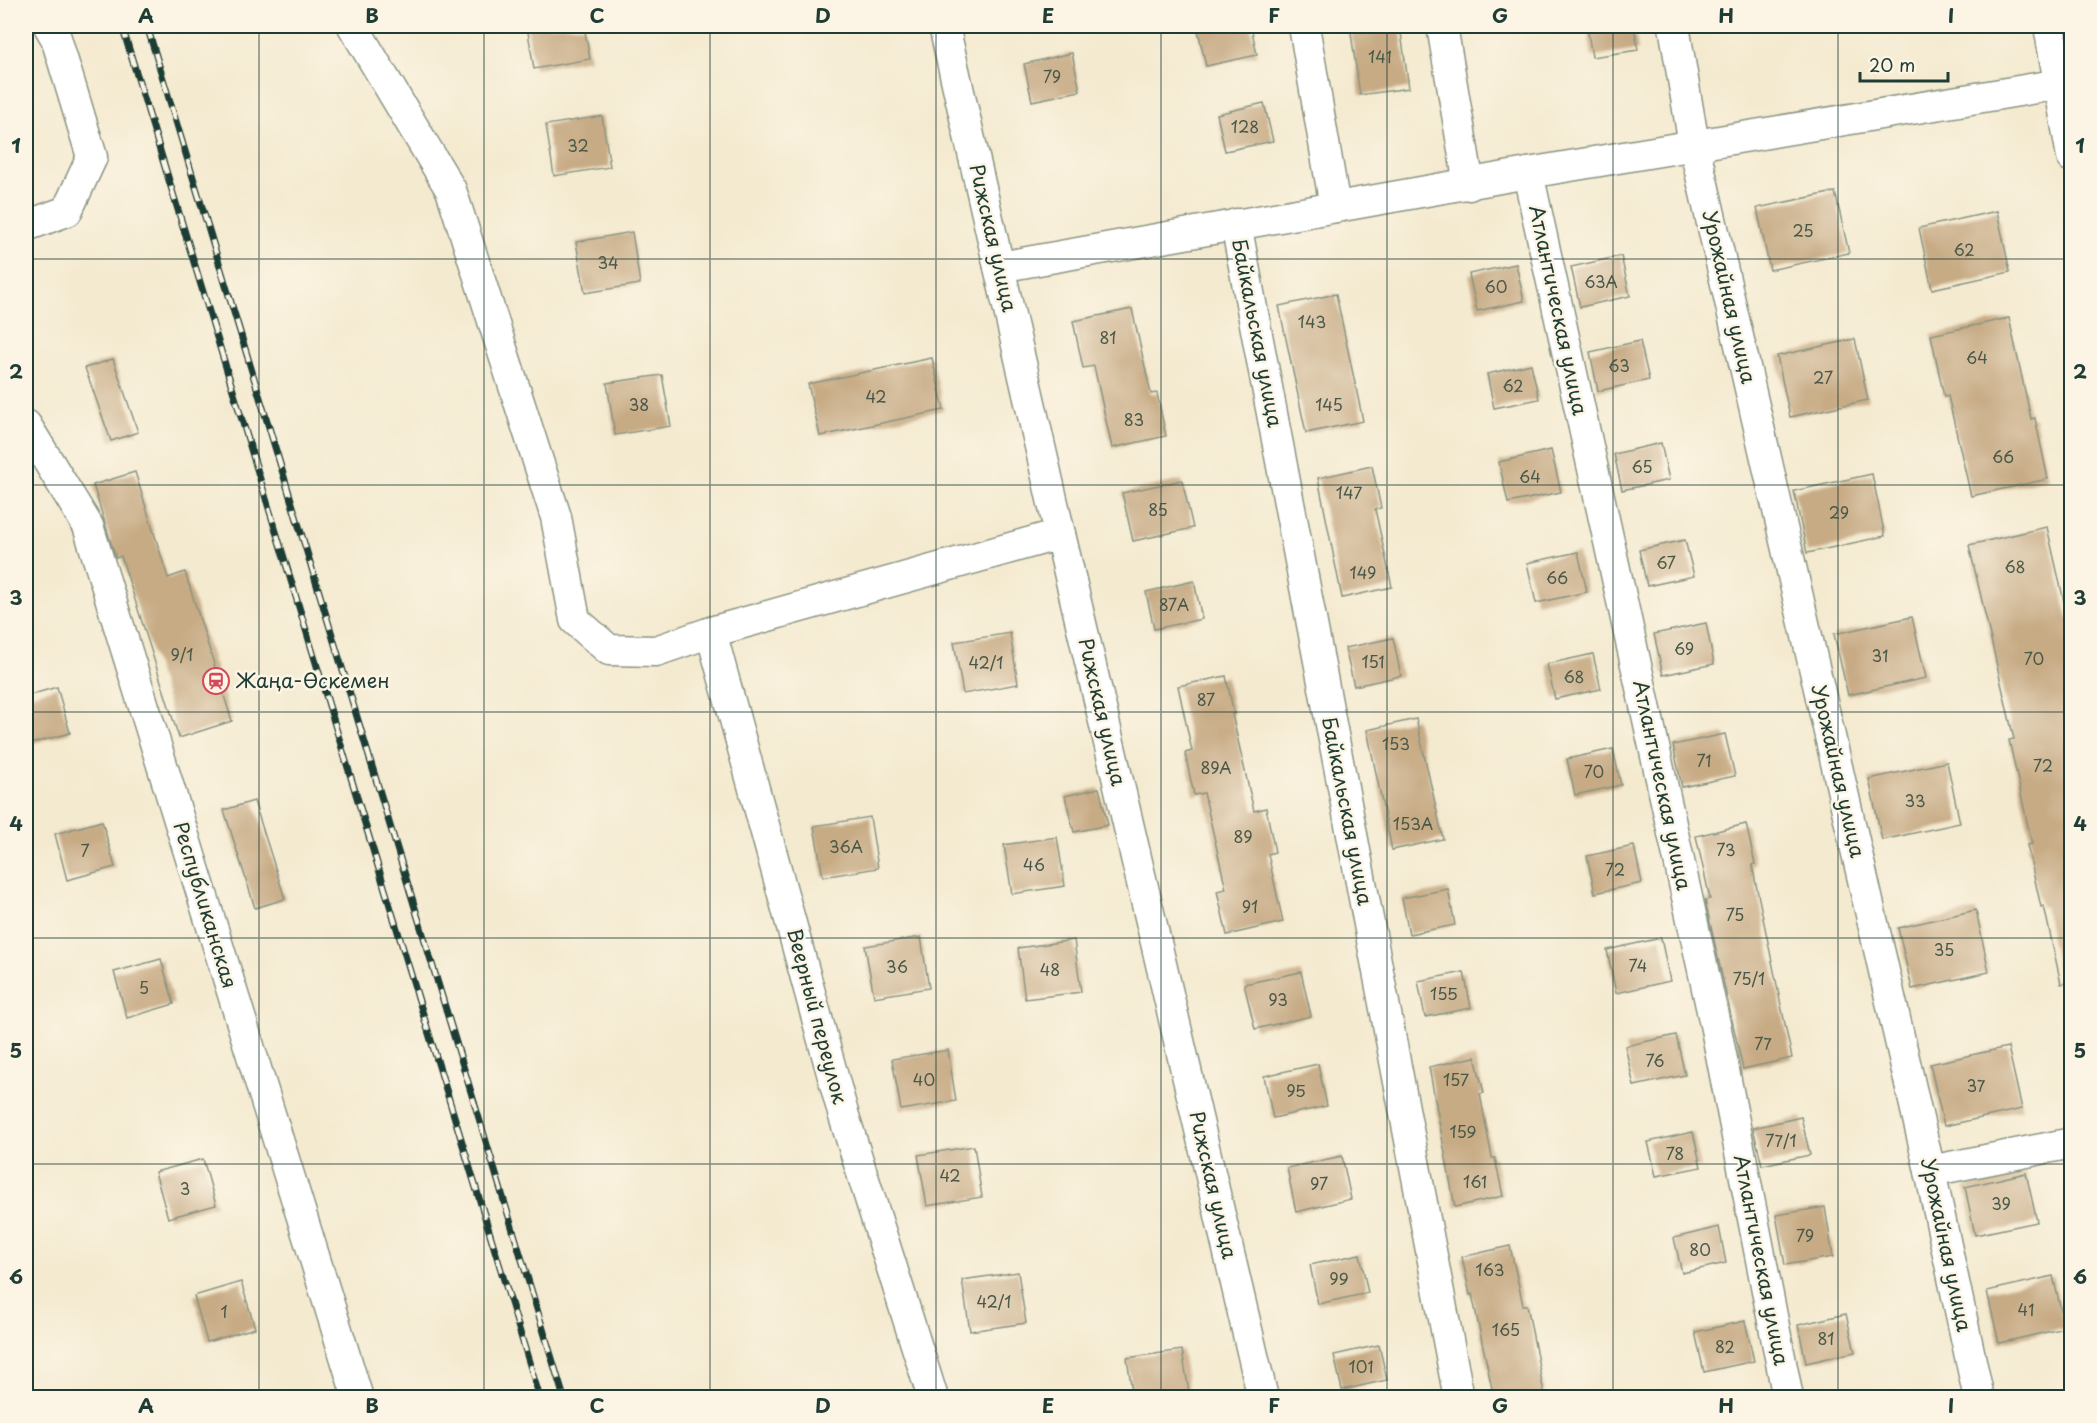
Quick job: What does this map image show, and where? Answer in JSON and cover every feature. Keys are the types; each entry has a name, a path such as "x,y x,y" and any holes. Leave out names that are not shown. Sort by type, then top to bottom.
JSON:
{"street":[{"path":"26,226 67,211 92,157 56,38 49,26"},
{"path":"353,26 451,190 556,518 575,620 609,650 656,651 711,632 1060,534"},
{"name":"Рижская улица","path":"944,26 1060,534 1263,1398"},
{"path":"1304,26 1335,207"},
{"path":"1442,26 1469,185"},
{"path":"1674,26 1694,145"},
{"path":"2049,26 2066,84 2072,157"},
{"path":"999,267 1528,173 2066,84"},
{"name":"Урожайная улица","path":"1694,145 1979,1398"},
{"name":"Атлантическая улица","path":"1528,173 1716,1029 1788,1398"},
{"name":"Байкальская улица","path":"1236,224 1459,1398"},
{"name":"Республиканская","path":"26,425 88,526 358,1398"},
{"name":"Веерный переулок","path":"711,632 843,1113 933,1398"},
{"path":"1929,1171 2072,1143"}],"building":[{"path":"527,26 584,26 590,59 534,69"},
{"path":"1197,26 1251,26 1257,55 1206,66"},
{"path":"1350,26 1400,26 1409,88 1360,95"},
{"path":"1587,26 1634,26 1638,50 1592,57"},
{"path":"1072,53 1080,91 1032,101 1024,64"},
{"path":"1264,103 1273,141 1225,151 1217,114"},
{"path":"602,116 610,167 554,176 546,125"},
{"path":"1835,192 1849,253 1770,270 1757,208"},
{"path":"1997,211 2010,272 1932,289 1919,228"},
{"path":"632,232 640,284 585,293 576,242"},
{"path":"1621,256 1630,296 1580,307 1571,267"},
{"path":"1516,264 1524,301 1477,311 1469,274"},
{"path":"1336,294 1363,421 1306,433 1279,306"},
{"path":"1132,309 1151,394 1157,393 1166,436 1112,448 1094,366 1083,368 1073,321"},
{"path":"2009,318 2031,419 2035,418 2048,479 1971,496 1948,396 1944,397 1931,335"},
{"path":"1855,339 1868,400 1790,417 1777,356"},
{"path":"1640,341 1649,380 1598,391 1590,352"},
{"path":"932,358 944,410 820,436 808,384"},
{"path":"113,359 138,432 111,441 85,368"},
{"path":"1531,364 1539,399 1494,408 1487,374"},
{"path":"662,375 671,426 615,435 607,383"},
{"path":"1661,443 1669,480 1622,490 1614,454"},
{"path":"1551,450 1561,492 1508,503 1499,462"},
{"path":"1372,466 1381,508 1375,509 1392,587 1342,598 1318,478"},
{"path":"135,472 168,578 185,572 232,721 179,738 121,556 116,558 93,485"},
{"path":"1872,474 1885,536 1807,553 1794,491"},
{"path":"1182,480 1193,528 1133,541 1122,493"},
{"path":"2047,527 2068,619 2072,618 2072,982 2061,984 2044,906 2041,907 2027,845 2032,844 2009,740 2014,739 1969,545"},
{"path":"1685,540 1694,576 1647,586 1639,550"},
{"path":"1578,552 1587,592 1536,603 1527,563"},
{"path":"1194,581 1202,619 1154,629 1146,592"},
{"path":"1912,617 1926,678 1848,695 1834,634"},
{"path":"1706,623 1714,664 1663,675 1654,634"},
{"path":"1010,633 1018,684 963,694 954,642"},
{"path":"1393,638 1401,676 1354,686 1345,648"},
{"path":"1593,654 1601,689 1555,699 1547,664"},
{"path":"1226,676 1234,714 1232,714 1254,811 1266,808 1275,852 1268,854 1283,922 1227,935 1217,891 1226,889 1204,793 1194,795 1185,753 1192,751 1178,686"},
{"path":"57,687 70,733 26,745 26,696"},
{"path":"1416,719 1443,839 1392,850 1367,730"},
{"path":"1725,734 1735,776 1682,787 1673,745"},
{"path":"1613,749 1621,785 1575,795 1567,759"},
{"path":"1947,762 1960,823 1882,840 1869,779"},
{"path":"1099,788 1108,825 1074,832 1065,796"},
{"path":"254,801 285,899 255,908 224,810"},
{"path":"870,817 878,868 823,877 814,826"},
{"path":"102,821 115,867 67,880 55,834"},
{"path":"1746,824 1755,864 1752,865 1792,1058 1743,1069 1705,900 1710,899 1696,836"},
{"path":"1057,837 1065,886 1012,894 1004,845"},
{"path":"1634,846 1642,883 1595,893 1587,856"},
{"path":"1448,889 1455,925 1409,934 1402,898"},
{"path":"1976,910 1989,972 1912,989 1898,928"},
{"path":"921,937 929,988 874,997 865,946"},
{"path":"1661,938 1670,981 1616,993 1607,950"},
{"path":"1074,940 1081,992 1025,999 1018,948"},
{"path":"161,959 174,1004 127,1018 114,972"},
{"path":"1301,972 1311,1016 1255,1029 1244,984"},
{"path":"1464,972 1471,1008 1425,1017 1418,981"},
{"path":"1676,1035 1685,1075 1634,1086 1625,1046"},
{"path":"2008,1047 2022,1109 1944,1126 1930,1064"},
{"path":"948,1050 956,1101 901,1110 892,1059"},
{"path":"1475,1057 1484,1093 1480,1094 1492,1158 1495,1158 1503,1196 1455,1207 1429,1067"},
{"path":"1318,1064 1327,1106 1273,1118 1264,1076"},
{"path":"1801,1117 1810,1155 1762,1165 1753,1128"},
{"path":"1693,1132 1701,1167 1656,1176 1648,1142"},
{"path":"974,1146 982,1197 927,1206 918,1155"},
{"path":"1342,1156 1351,1199 1296,1212 1287,1168"},
{"path":"203,1159 216,1205 168,1218 155,1172"},
{"path":"2026,1173 2037,1222 1975,1235 1965,1187"},
{"path":"1825,1207 1833,1257 1785,1265 1776,1215"},
{"path":"1719,1227 1726,1263 1682,1273 1674,1238"},
{"path":"1510,1246 1523,1305 1527,1305 1545,1398 1494,1398 1472,1294 1470,1295 1462,1257"},
{"path":"1360,1254 1368,1293 1318,1304 1310,1265"},
{"path":"1018,1272 1026,1323 970,1331 962,1280"},
{"path":"2053,1276 2065,1328 1999,1343 1987,1291"},
{"path":"241,1282 255,1328 207,1342 194,1296"},
{"path":"1846,1314 1855,1352 1806,1363 1798,1325"},
{"path":"1745,1321 1754,1361 1704,1372 1695,1332"},
{"path":"1379,1345 1387,1380 1342,1390 1334,1355"},
{"path":"1182,1350 1190,1398 1133,1398 1127,1358"}],"railway":[{"path":"122,26 540,1398"},
{"path":"147,26 564,1398"}],"place":[{"name":"Жаңа-Өскемен","path":"216,681"}]}
